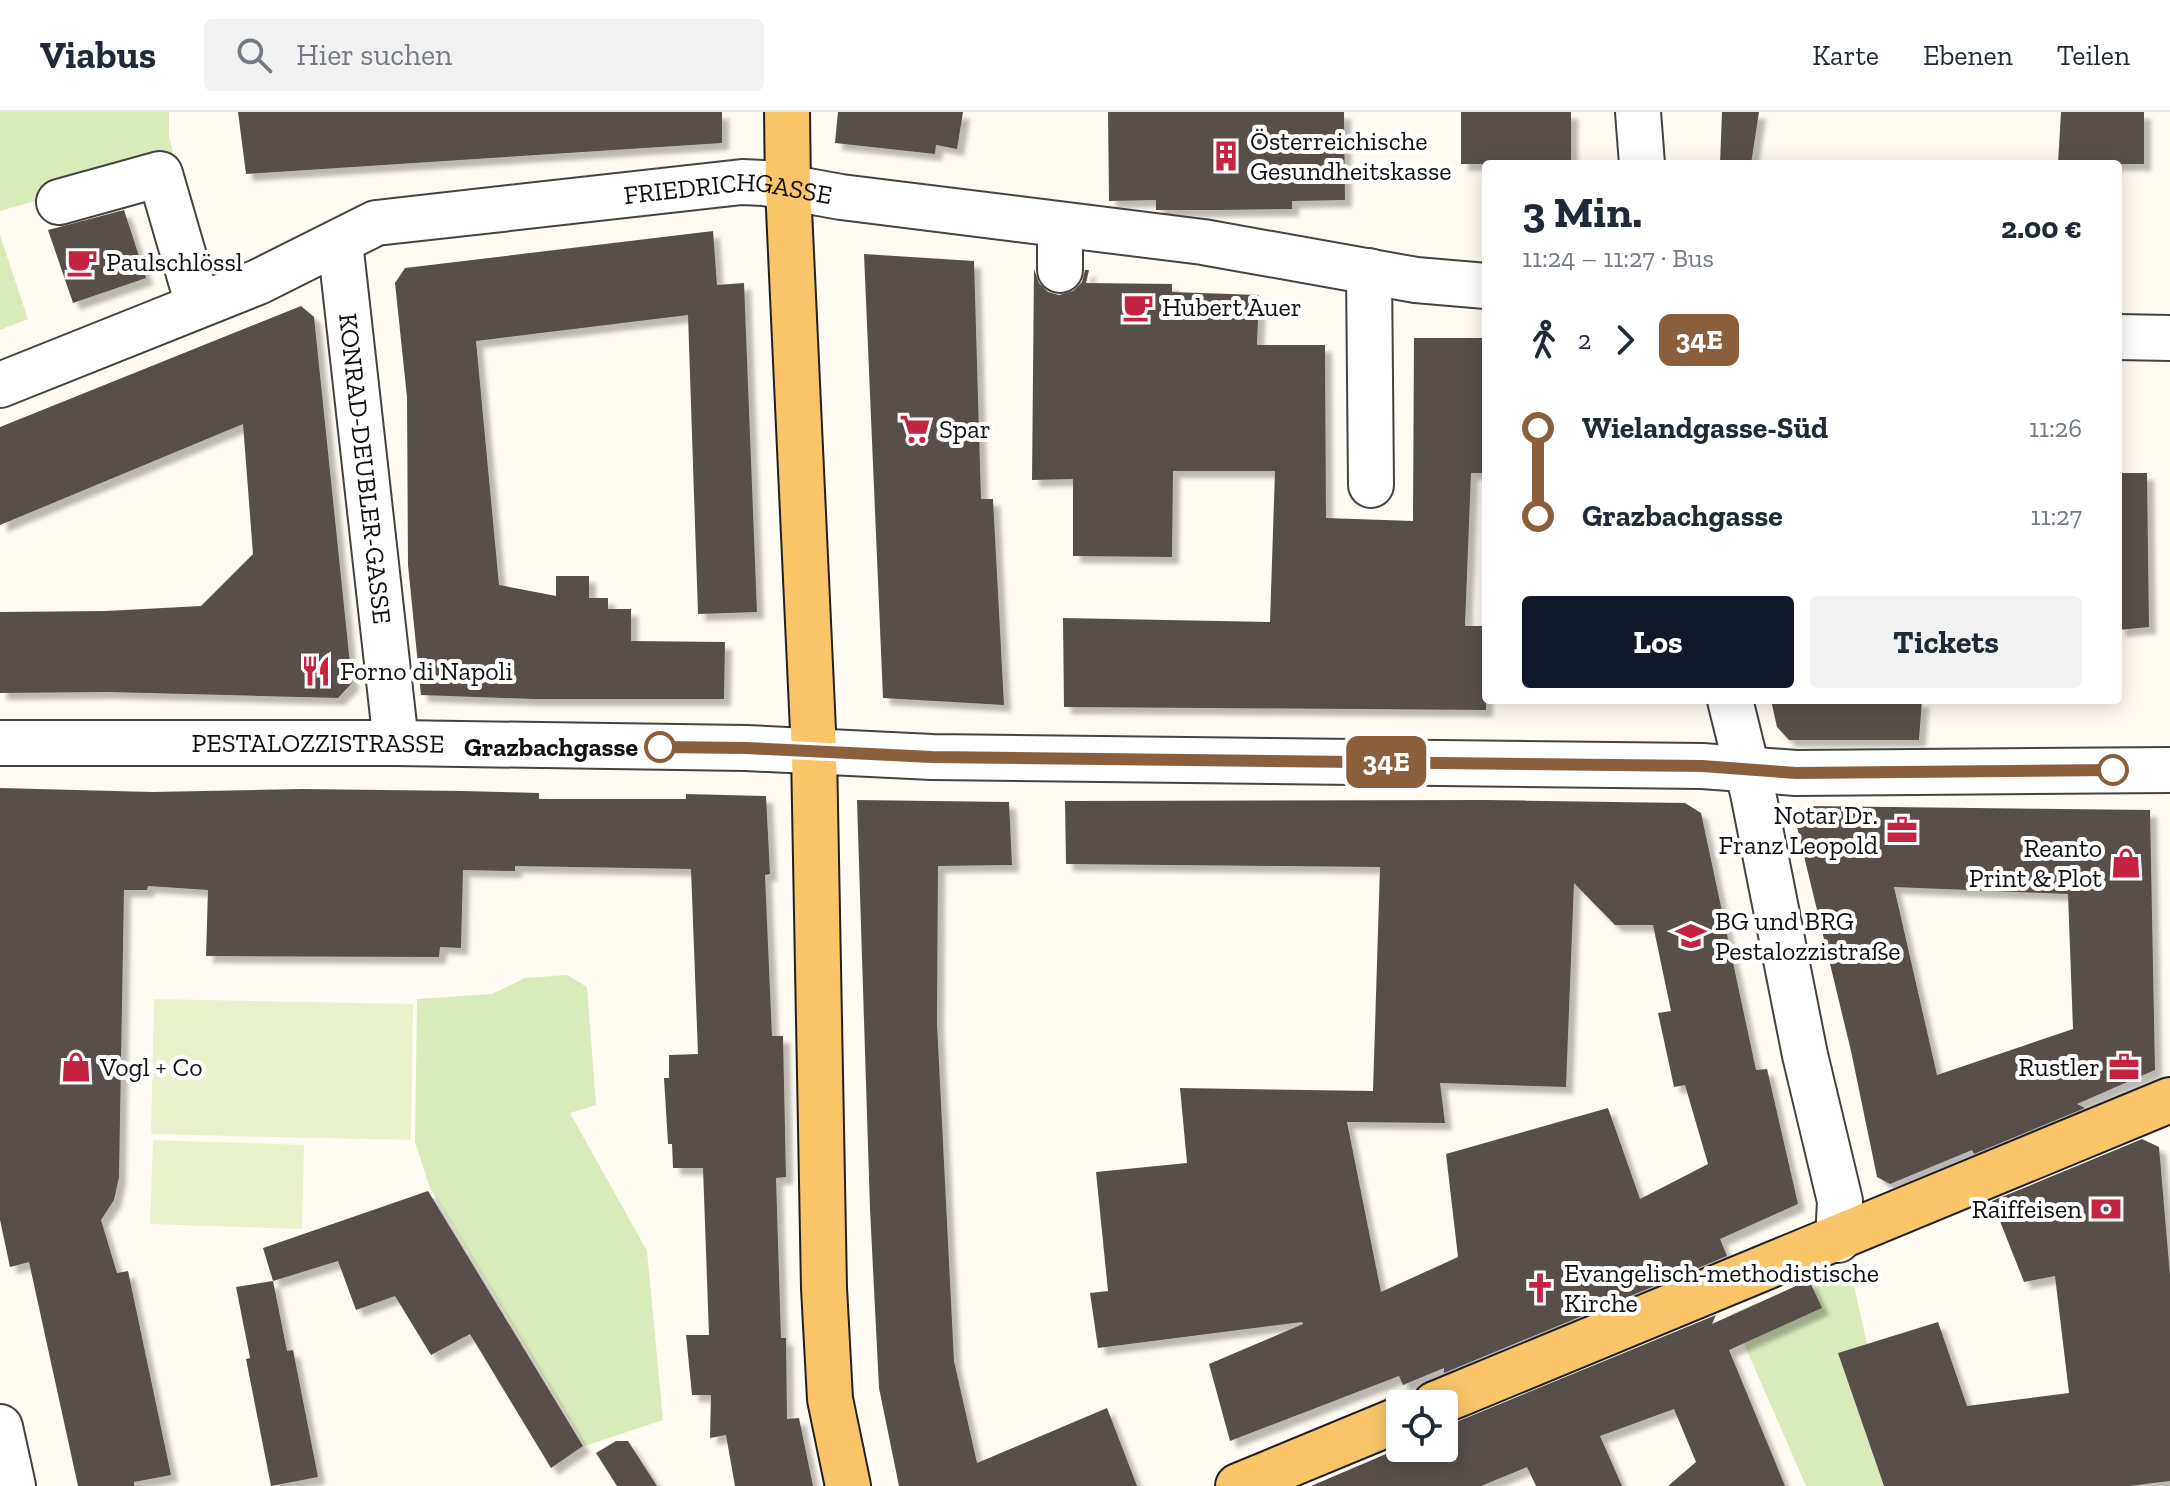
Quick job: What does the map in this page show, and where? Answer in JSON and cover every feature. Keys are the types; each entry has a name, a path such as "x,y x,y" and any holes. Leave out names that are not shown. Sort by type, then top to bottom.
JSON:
{"main road":[{"path":"787,112 814,752 824,1288 830,1399 848,1486"},
{"path":"1458,1394 1715,1287 1838,1240 2160,1104"},
{"path":"1238,1486 1386,1425"}],"street":[{"path":"1638,112 1642,160"},
{"path":"59,202 160,174 198,305"},
{"name":"FRIEDRICHGASSE","path":"0,385 258,282 376,223 742,182 1203,242 1416,280 1482,286"},
{"path":"1060,225 1060,270"},
{"name":"KONRAD-DEUBLER-GASSE","path":"340,242 396,743"},
{"path":"1369,271 1371,485"},
{"path":"2122,337 2170,338"},
{"path":"1731,704 1747,768 1805,1055 1840,1201 1838,1240"},
{"name":"PESTALOZZISTRASSE","path":"0,743 396,743 746,748 932,757 1747,768 1796,773 2170,770"},
{"path":"0,1427 13,1486"}],"green space":[{"path":"0,112 169,112 169,135 175,162 0,211"},
{"path":"0,235 28,319 0,330"},
{"path":"567,975 587,987 596,1105 570,1113 647,1251 663,1420 585,1446 430,1188 415,1142 417,999 492,994 525,978"},
{"path":"154,999 413,1004 411,1140 151,1134"},
{"path":"153,1140 304,1145 302,1229 150,1224"},
{"path":"1849,1264 1867,1344 1839,1355 1884,1486 1806,1486 1731,1314"}],"building":[{"path":"238,112 722,112 722,143 246,174"},
{"path":"838,112 963,112 957,149 936,145 935,154 835,143"},
{"name":"Österreichische Gesundheitskasse","path":"1108,112 1344,112 1345,200 1292,201 1292,209 1217,210 1156,210 1156,200 1109,201"},
{"name":"Österreichische Gesundheitskasse","path":"1461,112 1571,112 1571,160 1482,160 1482,164 1461,164"},
{"path":"1722,112 1759,112 1752,160 1720,160"},
{"path":"2061,112 2144,112 2144,164 2122,164 2122,160 2058,160"},
{"path":"124,210 146,278 73,303 48,230"},
{"path":"713,231 717,285 744,283 757,612 698,614 688,315 476,341 499,585 556,596 556,576 589,576 589,598 608,598 608,609 631,609 631,641 725,642 724,699 534,699 421,695 408,565 407,397 395,283 405,268"},
{"path":"864,254 974,261 981,499 993,499 1004,705 883,698"},
{"path":"1034,269 1039,283 1048,292 1059,295 1073,291 1082,282 1085,270 1089,270 1086,283 1172,284 1172,292 1259,295 1257,345 1325,345 1326,518 1413,521 1414,338 1482,338 1482,473 1471,473 1465,626 1482,626 1482,704 1486,704 1486,710 1064,707 1063,618 1270,622 1275,471 1173,471 1172,557 1073,556 1073,479 1032,480"},
{"path":"301,306 314,317 352,683 338,698 107,692 0,693 0,612 201,606 253,554 243,424 0,525 0,427"},
{"path":"2122,473 2147,473 2149,627 2122,630"},
{"path":"1772,704 1922,704 1919,740 1789,740 1777,727"},
{"path":"0,788 152,792 302,789 463,791 539,793 539,799 686,799 686,794 766,796 770,874 765,875 772,1036 783,1036 786,1177 776,1178 781,1338 786,1338 787,1419 799,1418 813,1486 735,1486 726,1435 710,1438 711,1395 692,1395 686,1335 709,1335 703,1168 673,1168 672,1144 668,1144 664,1078 669,1078 669,1055 698,1054 691,869 515,866 515,871 463,870 461,948 440,947 439,957 206,956 208,890 148,886 147,890 124,890 119,1177 114,1200 101,1220 117,1273 128,1271 171,1475 134,1482 134,1486 78,1486 29,1262 10,1267 0,1220"},
{"path":"857,800 1009,802 1012,865 938,866 937,1023 954,1361 977,1463 1107,1408 1137,1486 899,1486 879,1388"},
{"path":"1065,801 1685,803 1701,813 1756,1070 1767,1069 1798,1204 1720,1239 1727,1256 1444,1373 1444,1368 1403,1385 1399,1376 1230,1441 1209,1364 1303,1324 1098,1348 1090,1293 1108,1291 1096,1172 1187,1163 1180,1088 1373,1091 1380,867 1066,864","holes":["1574,883 1615,925 1653,925 1671,1011 1658,1013 1674,1087 1685,1085 1708,1164 1640,1199 1608,1108 1446,1154 1458,1257 1381,1292 1347,1122 1445,1123 1440,1083 1566,1087"]},
{"path":"1810,806 2150,810 2155,1070 2077,1104 2085,1108 1974,1154 1972,1150 1890,1184 1877,1177 1851,1051 1796,823","holes":["1894,887 2068,894 2073,1029 1937,1075"]},
{"path":"2142,1139 2159,1147 2170,1275 2170,1481 2129,1486 1884,1486 1838,1353 1938,1322 1967,1406 2069,1393 2055,1276 2024,1282 1992,1201"},
{"path":"428,1191 583,1446 551,1468 470,1334 431,1355 395,1296 356,1310 338,1261 273,1281 263,1248"},
{"path":"1809,1280 1822,1308 1729,1350 1785,1486 1668,1486 1696,1462 1674,1409 1600,1436 1622,1486 1536,1486 1527,1467 1481,1486 1311,1486 1386,1454 1386,1462 1458,1462 1458,1421 1716,1315 1712,1324"},
{"path":"273,1281 287,1351 293,1350 318,1477 271,1486 246,1359 250,1358 236,1287"},
{"path":"616,1441 628,1441 657,1486 617,1486 596,1453"}],"bus line":[{"name":"34E","path":"660,747 932,757 1702,766 1796,773 2113,770"}],"place":[{"name":"Österreichische Gesundheitskasse","path":"1226,156"},
{"name":"Paulschlössl","path":"82,262"},
{"name":"Hubert Auer","path":"1138,307"},
{"name":"Spar","path":"915,429"},
{"name":"Forno di Napoli","path":"316,671"},
{"name":"Grazbachgasse","path":"660,747"},
{"name":"Notar Dr. Franz Leopold","path":"1902,830"},
{"name":"Reanto Print & Plot","path":"2126,863"},
{"name":"BG und BRG Pestalozzistraße","path":"1691,936"},
{"name":"Vogl + Co","path":"76,1067"},
{"name":"Rustler","path":"2124,1067"},
{"name":"Raiffeisen","path":"2106,1209"},
{"name":"Evangelisch-methodistische Kirche","path":"1540,1288"}]}
